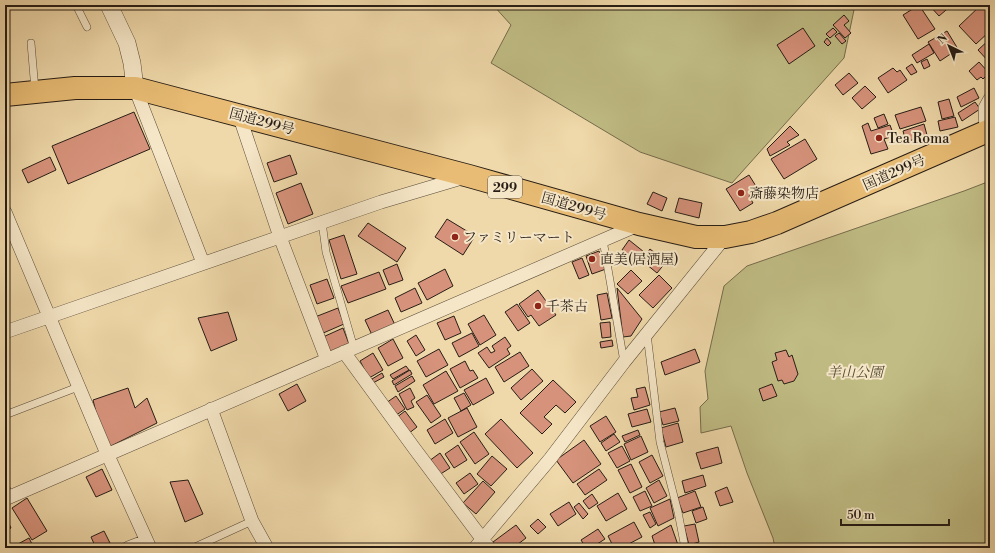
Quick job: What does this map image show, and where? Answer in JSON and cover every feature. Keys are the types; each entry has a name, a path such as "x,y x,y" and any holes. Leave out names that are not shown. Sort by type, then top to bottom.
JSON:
{"highway":[{"name":"国道299号","path":"5,95 75,88 135,88 469,176 639,224 696,237 725,237 751,232 777,223 988,130"}],"street":[{"path":"109,5 127,43 132,63 135,88 203,263"},
{"path":"988,130 985,108 990,99"},
{"path":"239,115 280,237 326,360"},
{"path":"5,332 381,202 469,176"},
{"path":"5,212 107,455 148,544 128,548"},
{"path":"7,494 107,455 639,224"},
{"path":"349,350 414,448 482,545 647,332 725,237"},
{"path":"211,410 252,521 267,548"}],"lane":[{"path":"76,5 87,27"},
{"path":"31,43 35,92"},
{"path":"322,222 326,252 349,350"},
{"path":"603,240 624,362"},
{"path":"647,332 660,442 678,512 685,548"},
{"path":"5,415 78,387"},
{"path":"193,548 252,521"}],"green space":[{"path":"493,5 855,5 844,58 732,183 640,152 491,63 511,25"},
{"name":"羊山公園","path":"990,181 990,548 775,548 773,538 747,473 731,426 701,433 700,407 708,399 705,371 724,286 747,266"}],"building":[{"path":"919,5 935,29 918,39 903,15"},
{"path":"929,5 952,5 939,16"},
{"path":"981,5 988,5 990,7 990,31 976,44 959,26"},
{"path":"844,15 849,21 844,25 851,33 845,38 833,25"},
{"path":"803,28 815,46 789,64 777,45"},
{"path":"833,28 837,32 830,38 826,34"},
{"path":"947,31 958,49 940,61 928,42"},
{"path":"839,33 846,41 842,44 835,36"},
{"path":"827,38 831,43 828,46 824,42"},
{"path":"990,39 990,63 978,50"},
{"path":"929,44 934,53 917,63 912,55"},
{"path":"927,59 930,66 924,69 921,62"},
{"path":"979,62 989,73 983,79 981,77 977,80 969,71"},
{"path":"912,64 917,72 911,75 906,68"},
{"path":"893,68 897,72 900,70 907,80 888,93 878,78"},
{"path":"849,73 858,83 843,95 835,85"},
{"path":"865,86 876,97 862,109 852,98"},
{"path":"974,88 979,98 961,107 957,97"},
{"path":"949,99 954,116 942,119 938,102"},
{"path":"975,102 980,109 962,121 958,113"},
{"path":"921,107 926,121 900,129 895,115"},
{"path":"134,112 150,149 68,184 52,146"},
{"path":"884,114 888,124 878,128 874,118"},
{"path":"955,117 958,127 940,131 938,121"},
{"path":"868,123 871,131 890,125 894,136 884,139 888,149 871,154 862,126"},
{"path":"924,124 927,135 906,142 903,131"},
{"path":"790,126 799,135 787,142 790,145 770,156 767,149"},
{"path":"805,139 817,159 784,179 771,159"},
{"path":"290,155 297,174 274,182 267,163"},
{"path":"50,157 56,170 28,183 22,170"},
{"path":"749,175 759,191 749,196 753,203 740,211 726,189"},
{"path":"301,183 313,214 288,224 276,193"},
{"path":"653,192 667,198 662,211 647,204"},
{"path":"679,198 702,203 699,218 675,212"},
{"name":"ファミリーマート","path":"447,219 475,236 463,255 435,237"},
{"path":"368,223 406,248 397,262 358,236"},
{"path":"344,235 357,274 341,279 329,240"},
{"path":"629,240 644,252 636,262 622,250"},
{"path":"650,249 666,262 657,273 641,260"},
{"path":"599,251 606,269 592,274 586,256"},
{"path":"582,258 589,275 579,279 572,262"},
{"path":"397,264 403,280 389,285 383,270"},
{"path":"445,269 453,286 427,300 418,283"},
{"path":"631,270 642,281 628,294 617,284"},
{"path":"379,272 386,289 348,303 341,286"},
{"path":"659,275 672,288 653,308 639,295"},
{"path":"327,279 334,298 317,304 310,285"},
{"path":"415,288 422,303 401,312 395,298"},
{"path":"617,288 642,319 631,336 623,337"},
{"path":"538,290 556,315 539,326 531,315 528,317 519,304"},
{"path":"607,293 612,318 601,320 597,295"},
{"path":"517,304 530,323 518,331 505,312"},
{"path":"338,308 344,324 321,334 315,317"},
{"path":"388,310 395,325 372,335 365,320"},
{"path":"228,312 237,340 211,351 198,318"},
{"path":"484,315 496,335 480,345 468,324"},
{"path":"454,316 461,333 445,340 437,323"},
{"path":"610,322 611,337 602,338 600,323"},
{"path":"343,328 349,344 330,352 323,337"},
{"path":"472,333 479,346 459,357 452,343"},
{"path":"416,335 425,350 416,356 407,341"},
{"path":"505,337 511,346 507,349 510,354 489,368 478,353 487,347 491,353 495,351 492,346"},
{"path":"393,339 403,358 388,366 378,348"},
{"path":"612,340 613,346 601,348 600,342"},
{"path":"439,349 448,365 426,377 417,361"},
{"path":"695,349 700,362 665,375 661,362"},
{"path":"786,350 789,357 792,355 798,374 794,381 784,384 782,380 778,381 772,362 777,360 775,353"},
{"path":"520,352 529,366 504,382 495,367"},
{"path":"373,353 383,370 369,378 360,361"},
{"path":"465,361 470,371 473,370 478,378 460,388 450,369"},
{"path":"406,366 409,370 393,379 390,375"},
{"path":"532,369 543,381 521,400 511,388"},
{"path":"410,370 412,374 394,385 392,381"},
{"path":"446,371 458,391 434,404 423,385"},
{"path":"382,373 384,377 373,383 372,379"},
{"path":"412,376 415,381 398,392 395,386"},
{"path":"486,378 494,393 473,405 464,390"},
{"path":"553,380 576,402 565,413 556,405 544,417 552,424 542,434 520,413"},
{"path":"297,384 306,401 288,411 279,394"},
{"path":"772,384 777,396 763,401 759,389"},
{"path":"645,387 650,405 634,410 631,398 638,397 636,389"},
{"path":"128,388 135,408 147,398 157,423 105,449 93,400"},
{"path":"410,388 415,398 411,401 414,407 407,410 399,394"},
{"path":"464,393 471,405 461,411 454,398"},
{"path":"427,395 441,416 431,423 416,402"},
{"path":"396,396 405,409 395,416 386,403"},
{"path":"467,408 477,427 458,437 448,418"},
{"path":"675,408 679,421 663,425 659,412"},
{"path":"647,409 651,422 632,427 628,414"},
{"path":"405,411 417,427 408,434 396,418"},
{"path":"606,416 616,432 600,442 590,426"},
{"path":"445,419 453,433 435,444 427,430"},
{"path":"501,419 533,453 517,468 485,434"},
{"path":"678,423 683,442 666,447 661,428"},
{"path":"638,430 640,435 625,442 622,436"},
{"path":"474,432 489,454 475,464 460,442"},
{"path":"614,434 620,442 606,451 601,443"},
{"path":"641,436 648,452 631,460 624,444"},
{"path":"584,440 601,464 573,483 556,460"},
{"path":"458,445 467,460 454,468 445,454"},
{"path":"622,446 630,461 617,468 608,453"},
{"path":"718,447 722,463 701,469 696,453"},
{"path":"440,453 450,468 439,475 429,461"},
{"path":"652,455 663,476 650,483 639,462"},
{"path":"492,456 507,469 491,486 477,474"},
{"path":"631,464 642,487 630,493 618,470"},
{"path":"102,469 112,490 96,497 86,477"},
{"path":"599,469 607,480 585,495 577,484"},
{"path":"470,473 478,484 464,494 456,483"},
{"path":"703,475 706,486 685,493 682,481"},
{"path":"188,480 203,514 185,522 170,482"},
{"path":"659,480 667,496 654,503 646,488"},
{"path":"483,481 495,492 476,514 463,503"},
{"path":"727,487 733,502 720,506 715,492"},
{"path":"645,491 652,506 640,511 633,497"},
{"path":"695,491 701,507 683,513 677,498"},
{"path":"618,493 627,509 606,521 597,506"},
{"path":"592,494 598,503 589,509 583,501"},
{"path":"27,498 47,531 32,540 12,508"},
{"path":"670,499 674,518 658,526 650,508"},
{"path":"569,502 576,514 558,526 550,514"},
{"path":"579,503 588,514 583,519 574,507"},
{"path":"703,507 707,519 696,523 692,511"},
{"path":"650,512 656,524 650,528 643,515"},
{"path":"5,515 11,528 5,531"},
{"path":"538,519 546,527 538,534 530,526"},
{"path":"634,522 642,537 621,548 614,548 608,536"},
{"path":"695,524 699,542 689,545 684,526"},
{"path":"516,525 526,538 513,548 497,548 493,542"},
{"path":"671,525 678,545 656,548 652,536"},
{"path":"598,529 605,539 591,548 586,548 581,540"},
{"path":"104,531 112,547 96,548 91,537"},
{"path":"29,538 34,548 20,548 18,544"}],"place":[{"name":"Tea Roma","path":"879,138"},
{"name":"斎藤染物店","path":"741,193"},
{"name":"ファミリーマート","path":"455,237"},
{"name":"直美(居酒屋)","path":"592,259"},
{"name":"千茶古","path":"538,306"}]}
